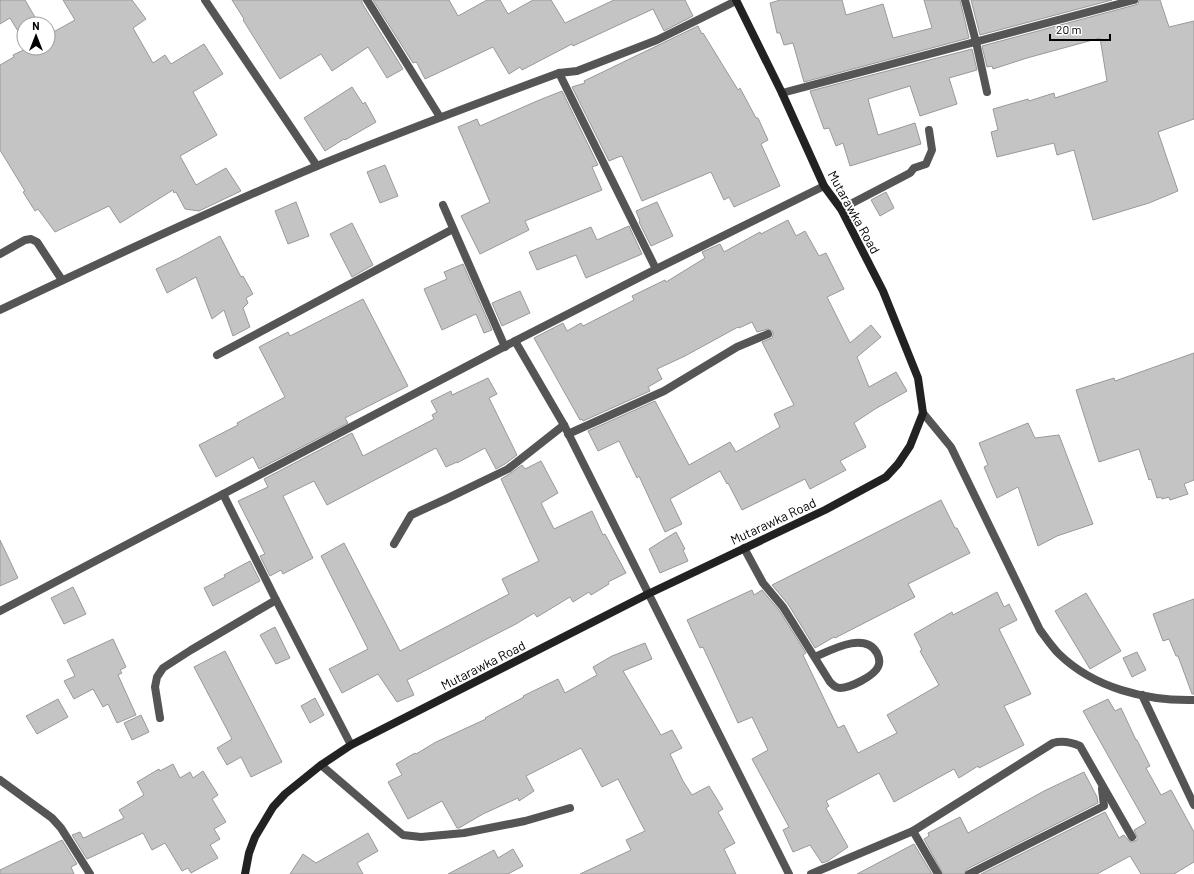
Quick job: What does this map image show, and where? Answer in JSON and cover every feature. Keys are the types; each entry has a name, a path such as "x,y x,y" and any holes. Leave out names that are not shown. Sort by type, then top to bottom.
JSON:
{"street":[{"path":"205,0 317,166"},
{"path":"367,0 440,118"},
{"path":"0,310 62,280 317,166 559,73 577,71 657,40 736,0"},
{"name":"Mutarawka Road","path":"245,874 249,853 255,837 273,807 285,794 321,765 351,744 648,594 825,510 886,477 898,464 910,446 923,413 918,378 883,291 841,209 824,186 782,93 736,0"},
{"path":"965,0 987,92"},
{"path":"782,93 1134,0"},
{"path":"559,73 656,269"},
{"path":"841,209 910,173 914,168 926,164 932,150 929,130"},
{"path":"0,611 504,346 824,186"},
{"path":"443,205 504,346"},
{"path":"216,355 453,229"},
{"path":"0,254 25,240 31,239 37,242 62,280"},
{"path":"568,434 664,391 737,347 768,334"},
{"path":"515,341 564,425 789,874"},
{"path":"923,413 950,447 1040,630 1058,653 1089,677 1115,688 1142,696 1194,700"},
{"path":"394,544 411,515 508,469 564,425"},
{"path":"223,494 351,744"},
{"path":"744,548 763,583 784,607 830,682 835,687 840,688 849,686 873,673 878,667 879,656 874,648 865,643 847,644 815,657"},
{"path":"160,718 155,687 157,677 163,668 276,600"},
{"path":"1142,696 1194,805"},
{"path":"811,874 913,831 1053,742 1060,740 1072,742 1080,746 1132,837"},
{"path":"321,765 403,835 420,837 464,833 525,821 570,808"},
{"path":"0,780 52,818 61,828 90,874"},
{"path":"969,874 1104,806 1102,785"},
{"path":"913,831 938,874"}],"building":[{"path":"0,0 25,0 34,16 16,16 16,28 10,18 0,24"},
{"path":"63,0 132,0 146,19 133,28 153,63 165,55 171,64 204,44 223,74 193,92 217,135 180,156 196,185 226,168 241,191 199,211 185,209 176,192 174,193 173,190 120,223 109,206 55,232 38,209 35,211 23,192 25,191 0,150 0,65 14,57 13,55 16,54 16,56 56,56 56,31 75,20"},
{"path":"232,0 362,0 362,3 403,69 387,78 368,47 332,71 321,54 280,79"},
{"path":"373,0 449,0 458,16 487,0 500,0 508,14 533,0 551,0 565,23 614,0 685,0 693,16 664,31 653,9 573,46 572,44 522,70 520,67 509,74 493,47 425,79 417,63 413,63"},
{"path":"780,0 842,0 846,15 883,4 893,38 932,28 924,0 960,0 969,38 804,82 793,43 784,45 780,33 777,33 770,3"},
{"path":"971,0 1112,0 980,35"},
{"path":"1139,0 1160,0 1169,27 1194,21 1194,119 1158,132 1178,191 1149,203 1093,220 1074,150 1057,155 1054,143 997,157 991,132 998,130 993,109 1028,99 1029,101 1054,93 1055,98 1107,81 1100,38 993,69 992,66 987,67 982,46 1135,5 1138,4"},
{"path":"698,26 738,90 740,88 756,118 758,118 768,140 761,144 780,186 734,207 729,197 724,200 711,172 642,201 622,156 609,161 572,87 585,83 584,81"},
{"path":"972,49 977,70 949,78 957,104 920,116 910,86 868,99 878,135 915,123 921,144 850,166 843,143 836,146 829,128 824,129 810,91"},
{"path":"352,87 363,104 365,102 376,122 325,151 304,118"},
{"path":"562,91 598,165 592,167 602,190 525,221 529,230 480,254 461,216 490,202 458,127 477,119 480,126"},
{"path":"385,165 398,196 380,203 367,172"},
{"path":"886,192 894,208 880,216 871,200"},
{"path":"296,202 309,236 288,244 275,211"},
{"path":"657,202 673,236 651,246 639,222 640,221 636,211"},
{"path":"788,220 796,236 805,231 819,256 826,253 844,289 827,297 850,343 871,325 881,337 857,357 869,387 896,372 907,391 854,423 866,447 840,461 846,470 810,489 805,479 742,510 720,471 670,499 682,524 665,532 639,476 637,478 619,441 598,451 588,431 655,401 689,465 730,442 736,452 780,427 774,414 794,405 762,342 772,338 773,332 768,329 757,332 752,322 739,328 738,327 685,356 657,369 662,379 648,387 650,391 583,421 582,419 580,420 534,338 563,323 567,331 581,323 583,326 634,300 632,296 665,280 666,282 705,258 702,252 720,244 724,252 760,232 761,234"},
{"path":"352,223 373,265 352,277 330,234"},
{"path":"629,226 642,254 586,278 576,255 537,270 529,252 591,227 597,240"},
{"path":"220,236 241,277 243,276 253,294 246,298 248,303 243,308 250,327 233,336 224,310 212,319 196,277 167,293 156,269"},
{"path":"463,264 492,330 484,333 476,314 442,330 424,289 447,279 444,272"},
{"path":"520,291 530,313 502,326 492,303"},
{"path":"363,299 408,386 345,418 348,423 259,469 253,457 216,477 199,445 238,425 237,423 285,397 259,347 288,332 290,336"},
{"path":"1194,353 1194,480 1184,484 1188,494 1170,500 1169,497 1162,499 1161,497 1157,498 1151,479 1149,480 1139,449 1099,462 1076,390 1114,378 1115,381"},
{"path":"488,378 497,394 489,398 517,455 496,469 485,448 457,463 446,467 436,448 327,505 314,481 283,496 313,558 283,574 281,570 270,576 260,556 265,554 238,501 268,487 264,479 352,433 363,456 434,419 432,415 437,412 431,401 451,391 452,395"},
{"path":"1028,423 1035,438 1059,435 1093,524 1057,536 1038,546 1018,487 997,498 984,467 988,465 979,443"},
{"path":"541,461 558,493 541,503 554,529 592,511 603,535 605,534 626,573 608,582 609,584 591,595 589,592 573,602 570,597 537,617 534,613 516,624 407,680 414,695 397,702 378,674 342,693 329,669 368,649 321,556 344,543 400,651 509,594 502,579 539,561 501,479 522,465 525,469"},
{"path":"941,500 970,553 908,584 915,597 815,648 788,604 772,585"},
{"path":"676,532 685,549 683,550 688,561 660,573 649,549"},
{"path":"0,540 18,578 0,586"},
{"path":"250,561 260,581 213,606 204,588"},
{"path":"73,587 86,614 64,624 51,598"},
{"path":"752,590 754,595 762,590 779,610 806,653 803,655 838,728 844,725 858,753 897,733 887,715 939,685 920,651 922,650 914,634 952,612 953,615 997,592 1004,607 1009,604 1017,620 999,629 1031,694 1004,706 1024,745 979,768 978,766 959,778 954,769 894,802 879,773 826,801 829,806 826,808 848,847 828,861 822,863 810,845 793,852 783,830 789,827 752,759 768,750 752,717 738,723 703,647 700,648 687,620"},
{"path":"1086,593 1121,651 1090,669 1055,611"},
{"path":"1194,599 1194,694 1192,694 1178,656 1176,656 1169,639 1163,641 1153,614"},
{"path":"275,627 290,658 276,664 260,635"},
{"path":"113,639 126,667 120,670 122,673 118,675 136,715 117,723 108,704 103,707 93,689 74,699 64,681 75,676 67,660"},
{"path":"645,643 652,659 623,671 661,735 672,730 682,748 670,754 683,781 692,795 709,786 723,809 718,812 735,843 724,849 736,874 580,874 631,850 626,840 645,831 618,779 602,787 581,748 526,776 534,791 519,801 518,798 483,814 459,828 457,828 442,801 408,819 388,782 402,775 396,764 436,742 486,719 485,718 524,697 523,696 558,679 565,693 597,675 593,667 612,656"},
{"path":"225,651 282,762 251,777 241,757 227,765 217,748 232,739 194,667"},
{"path":"1137,652 1146,670 1132,677 1123,658"},
{"path":"315,698 324,715 310,723 301,706"},
{"path":"58,699 68,717 37,734 26,716"},
{"path":"1108,699 1115,711 1121,708 1150,766 1146,768 1161,795 1171,790 1194,832 1194,862 1174,874 1141,874 1130,856 1097,874 981,874 1105,812 1119,838 1124,835 1130,842 1137,840 1134,830 1146,823 1083,711"},
{"path":"141,715 149,732 132,740 124,723"},
{"path":"173,764 180,778 190,772 193,778 203,771 218,795 212,799 226,822 214,829 220,839 210,845 218,858 191,873 188,868 182,871 165,843 152,850 143,833 87,859 72,835 80,832 83,838 124,818 119,810 144,795 137,782 159,769 160,771"},
{"path":"1084,772 1097,797 1098,803 967,869 964,874 943,874 924,839 929,836 928,833 960,817 968,833 1044,791"},
{"path":"368,833 378,851 357,863 363,874 290,874 303,854 316,863"},
{"path":"62,840 77,864 71,867 74,874 0,874 0,870"},
{"path":"914,844 932,874 857,874"},
{"path":"513,849 523,866 508,874 448,874 494,850 498,858"}]}
